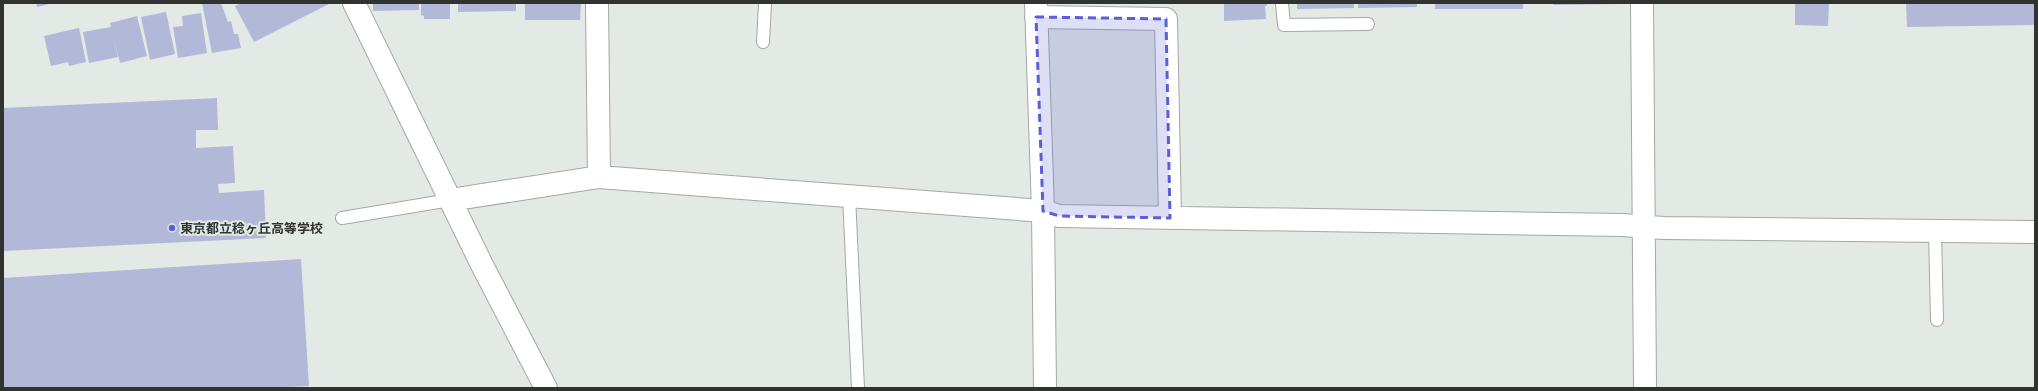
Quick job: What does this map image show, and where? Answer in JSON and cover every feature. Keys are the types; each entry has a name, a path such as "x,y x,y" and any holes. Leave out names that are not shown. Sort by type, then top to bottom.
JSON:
{"street":[{"path":"354,3 483,267 546,388"},
{"path":"597,3 599,177"},
{"path":"1642,3 1645,388"},
{"path":"1045,388 1043,211 1036,10 1166,19 1170,218"},
{"path":"450,200 599,177 1043,211 1059,216 1644,226 1664,228 2035,232"}],"lane":[{"path":"763,42 765,3"},
{"path":"1282,3 1284,25 1368,24"},
{"path":"849,196 858,388"},
{"path":"342,218 450,200"},
{"path":"1935,232 1937,320"}],"highlighted area":[{"path":"1036,17 1166,19 1170,218 1059,216 1043,211"}],"building":[{"path":"36,3 49,3 49,4 37,7"},
{"path":"202,3 221,3 228,22 231,21 234,34 238,34 241,48 212,53"},
{"path":"241,3 331,3 254,42 235,6"},
{"path":"373,3 419,3 419,10 373,11"},
{"path":"421,3 450,3 450,19 424,19 424,16 421,15"},
{"path":"458,3 516,3 516,11 458,12"},
{"path":"525,3 581,3 580,20 525,20"},
{"path":"1224,3 1267,3 1267,6 1265,6 1266,19 1224,21"},
{"path":"1297,3 1354,3 1354,8 1297,9"},
{"path":"1358,3 1417,3 1417,7 1358,8"},
{"path":"1435,3 1523,3 1523,9 1435,9"},
{"path":"1553,3 1617,3 1617,4 1553,5"},
{"path":"1795,3 1829,3 1828,26 1795,25"},
{"path":"1906,3 2035,3 2035,25 1907,27"},
{"path":"166,12 175,54 150,60 141,17"},
{"path":"201,13 207,53 178,58 173,27 183,26 182,16"},
{"path":"137,16 147,56 120,63 114,38 118,57 89,63 83,32 111,27 110,23"},
{"path":"79,28 86,62 69,66 68,62 51,66 44,36"},
{"path":"217,98 218,130 196,130 196,148 233,146 235,183 218,184 219,193 264,190 266,238 3,251 3,108"},
{"path":"301,259 309,386 263,388 3,388 3,278"}],"place":[{"name":"東京都立稔ヶ丘高等学校","path":"172,228"}]}
